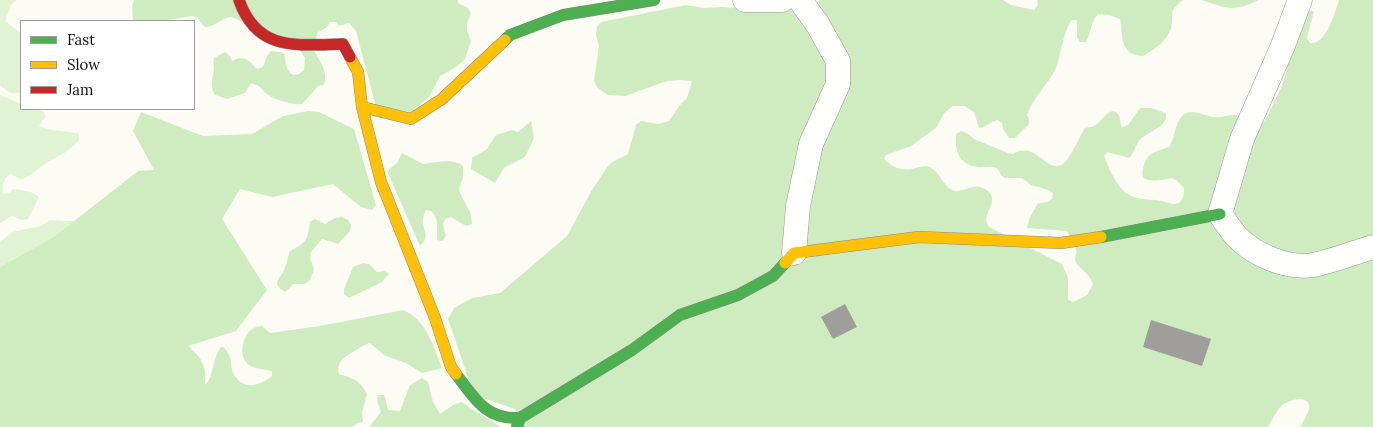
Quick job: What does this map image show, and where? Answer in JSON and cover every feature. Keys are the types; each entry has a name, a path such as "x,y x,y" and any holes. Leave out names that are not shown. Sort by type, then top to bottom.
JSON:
{"street":[{"path":"239,0 256,30 274,41 343,44 358,72 362,107 381,182 435,318 451,367 480,406 518,423 632,350 680,315 738,295 773,276 794,253 798,206 811,144 838,84 838,61 823,33 800,0"},
{"path":"362,107 411,119 442,99 510,35 564,15 654,0"},
{"path":"745,0 782,0"},
{"path":"1220,214 1242,139 1282,48 1300,0"},
{"path":"794,253 919,236 1061,243 1097,238 1220,214"},
{"path":"1220,214 1236,236 1256,251 1289,264 1312,265 1373,248"}],"green space":[{"path":"0,0 17,0 11,5 5,21 20,32 20,92 10,92 0,85"},
{"path":"134,0 458,0 458,3 468,8 471,13 467,23 467,30 471,41 465,59 456,67 440,76 429,97 411,112 376,107 356,31 349,23 339,26 336,22 330,22 327,27 317,33 314,51 323,67 324,85 318,86 302,104 289,103 274,98 260,87 251,83 245,93 227,99 215,95 212,86 214,58 225,52 232,61 243,58 257,69 263,67 271,51 284,53 287,68 293,75 299,74 304,70 305,58 299,49 232,17 209,27 205,27 193,16 168,20 133,20 132,6"},
{"path":"819,0 1003,0 1011,5 1034,10 1038,5 1037,0 1183,0 1173,10 1171,28 1167,37 1143,56 1135,55 1126,48 1122,38 1120,19 1098,14 1086,42 1080,42 1077,37 1077,20 1072,20 1065,35 1056,68 1027,115 1029,124 1015,138 1009,138 1003,129 1002,123 997,120 979,128 974,112 964,106 953,106 944,113 937,127 911,146 886,155 884,159 891,165 902,169 927,166 935,170 952,190 960,191 974,187 984,188 992,196 986,218 989,227 1062,264 1068,278 1068,300 1073,302 1087,295 1093,284 1075,259 1077,252 1067,231 1027,228 1030,217 1038,203 1048,202 1052,199 1053,193 1031,185 1022,178 1005,178 995,167 977,167 966,163 957,151 956,134 961,131 967,133 974,139 1008,153 1029,151 1053,166 1059,166 1068,158 1085,128 1096,125 1110,112 1116,112 1119,116 1122,128 1128,125 1140,108 1151,108 1166,113 1166,118 1162,125 1140,140 1129,158 1108,152 1104,155 1116,181 1126,193 1141,199 1179,203 1182,200 1184,188 1176,180 1171,178 1157,181 1147,180 1143,178 1143,171 1144,164 1150,155 1169,147 1178,122 1183,115 1194,112 1212,117 1236,115 1244,119 1257,131 1267,117 1282,86 1296,37 1308,11 1314,11 1307,38 1310,43 1316,43 1329,27 1339,0 1373,0 1373,427 1300,427 1308,413 1309,404 1303,399 1298,399 1281,406 1268,427 523,427 515,409 474,395 448,319 454,308 472,298 500,293 567,236 592,190 608,166 628,154 636,125 641,121 658,124 669,121 687,98 692,81 667,81 625,96 608,95 597,87 594,81 599,46 596,35 597,27 601,22 686,5 704,8 752,9 787,6 818,14"},
{"path":"1201,0 1258,0 1242,7 1230,8"},
{"path":"0,95 20,104 20,110 43,111 46,117 39,126 79,134 79,140 68,151 28,176 21,179 10,174 6,178 3,194 9,193 13,189 30,192 39,197 28,219 22,220 12,216 0,223"},
{"path":"308,111 319,112 354,129 376,205 372,210 361,207 333,184 272,197 240,189 222,219 267,290 236,331 188,346 197,354 204,367 205,385 210,378 221,347 227,351 233,372 243,384 258,384 272,376 272,372 255,368 244,359 242,348 245,337 256,327 262,326 270,333 320,326 403,310 411,314 424,327 442,368 422,373 406,363 384,355 370,343 345,357 340,362 339,374 355,380 367,394 362,412 363,422 357,423 352,427 0,427 0,267 55,236 138,171 154,170 133,131 141,112 203,136 252,134 283,116"},
{"path":"531,121 534,138 525,157 504,168 495,183 471,169 472,158 487,149 496,135 512,130 518,132"},
{"path":"402,153 423,164 450,161 463,166 463,178 459,188 471,214 472,224 466,226 451,217 445,219 443,225 446,236 442,241 437,240 435,216 431,211 426,210 423,220 425,238 420,246 387,171 397,163"},
{"path":"342,217 348,220 351,225 350,231 338,244 322,239 311,252 310,258 314,269 310,280 305,284 294,284 285,292 281,289 277,283 285,268 289,252 305,241 310,222 315,219 325,224 335,218"},
{"path":"50,220 75,221 55,236 0,267 0,242 12,232 41,226"},
{"path":"363,263 369,264 377,272 384,271 389,274 382,282 349,298 344,294 344,289 353,267"},
{"path":"422,378 428,382 433,402 440,414 461,402 501,427 369,427 381,412 377,401 378,395 384,395 388,410 400,411 410,385"}],"building":[{"path":"845,304 857,327 833,339 821,317"},
{"path":"1151,320 1211,339 1202,366 1143,347"}],"traffic: fast":[{"path":"505,40 510,35 563,15 654,0"},
{"path":"1101,237 1220,214"},
{"path":"517,427 520,418 632,350 680,315 738,295 773,276 785,263"},
{"path":"456,374 482,406 498,415 508,418 520,418"}],"traffic: slow":[{"path":"362,107 411,119 442,99 505,40"},
{"path":"350,57 358,72 362,107 381,182 435,318 451,367 456,374"},
{"path":"785,263 794,253 919,237 1061,243 1101,237"}],"traffic: jam":[{"path":"239,0 247,17 256,29 268,37 280,42 295,44 343,44 350,57"}]}
